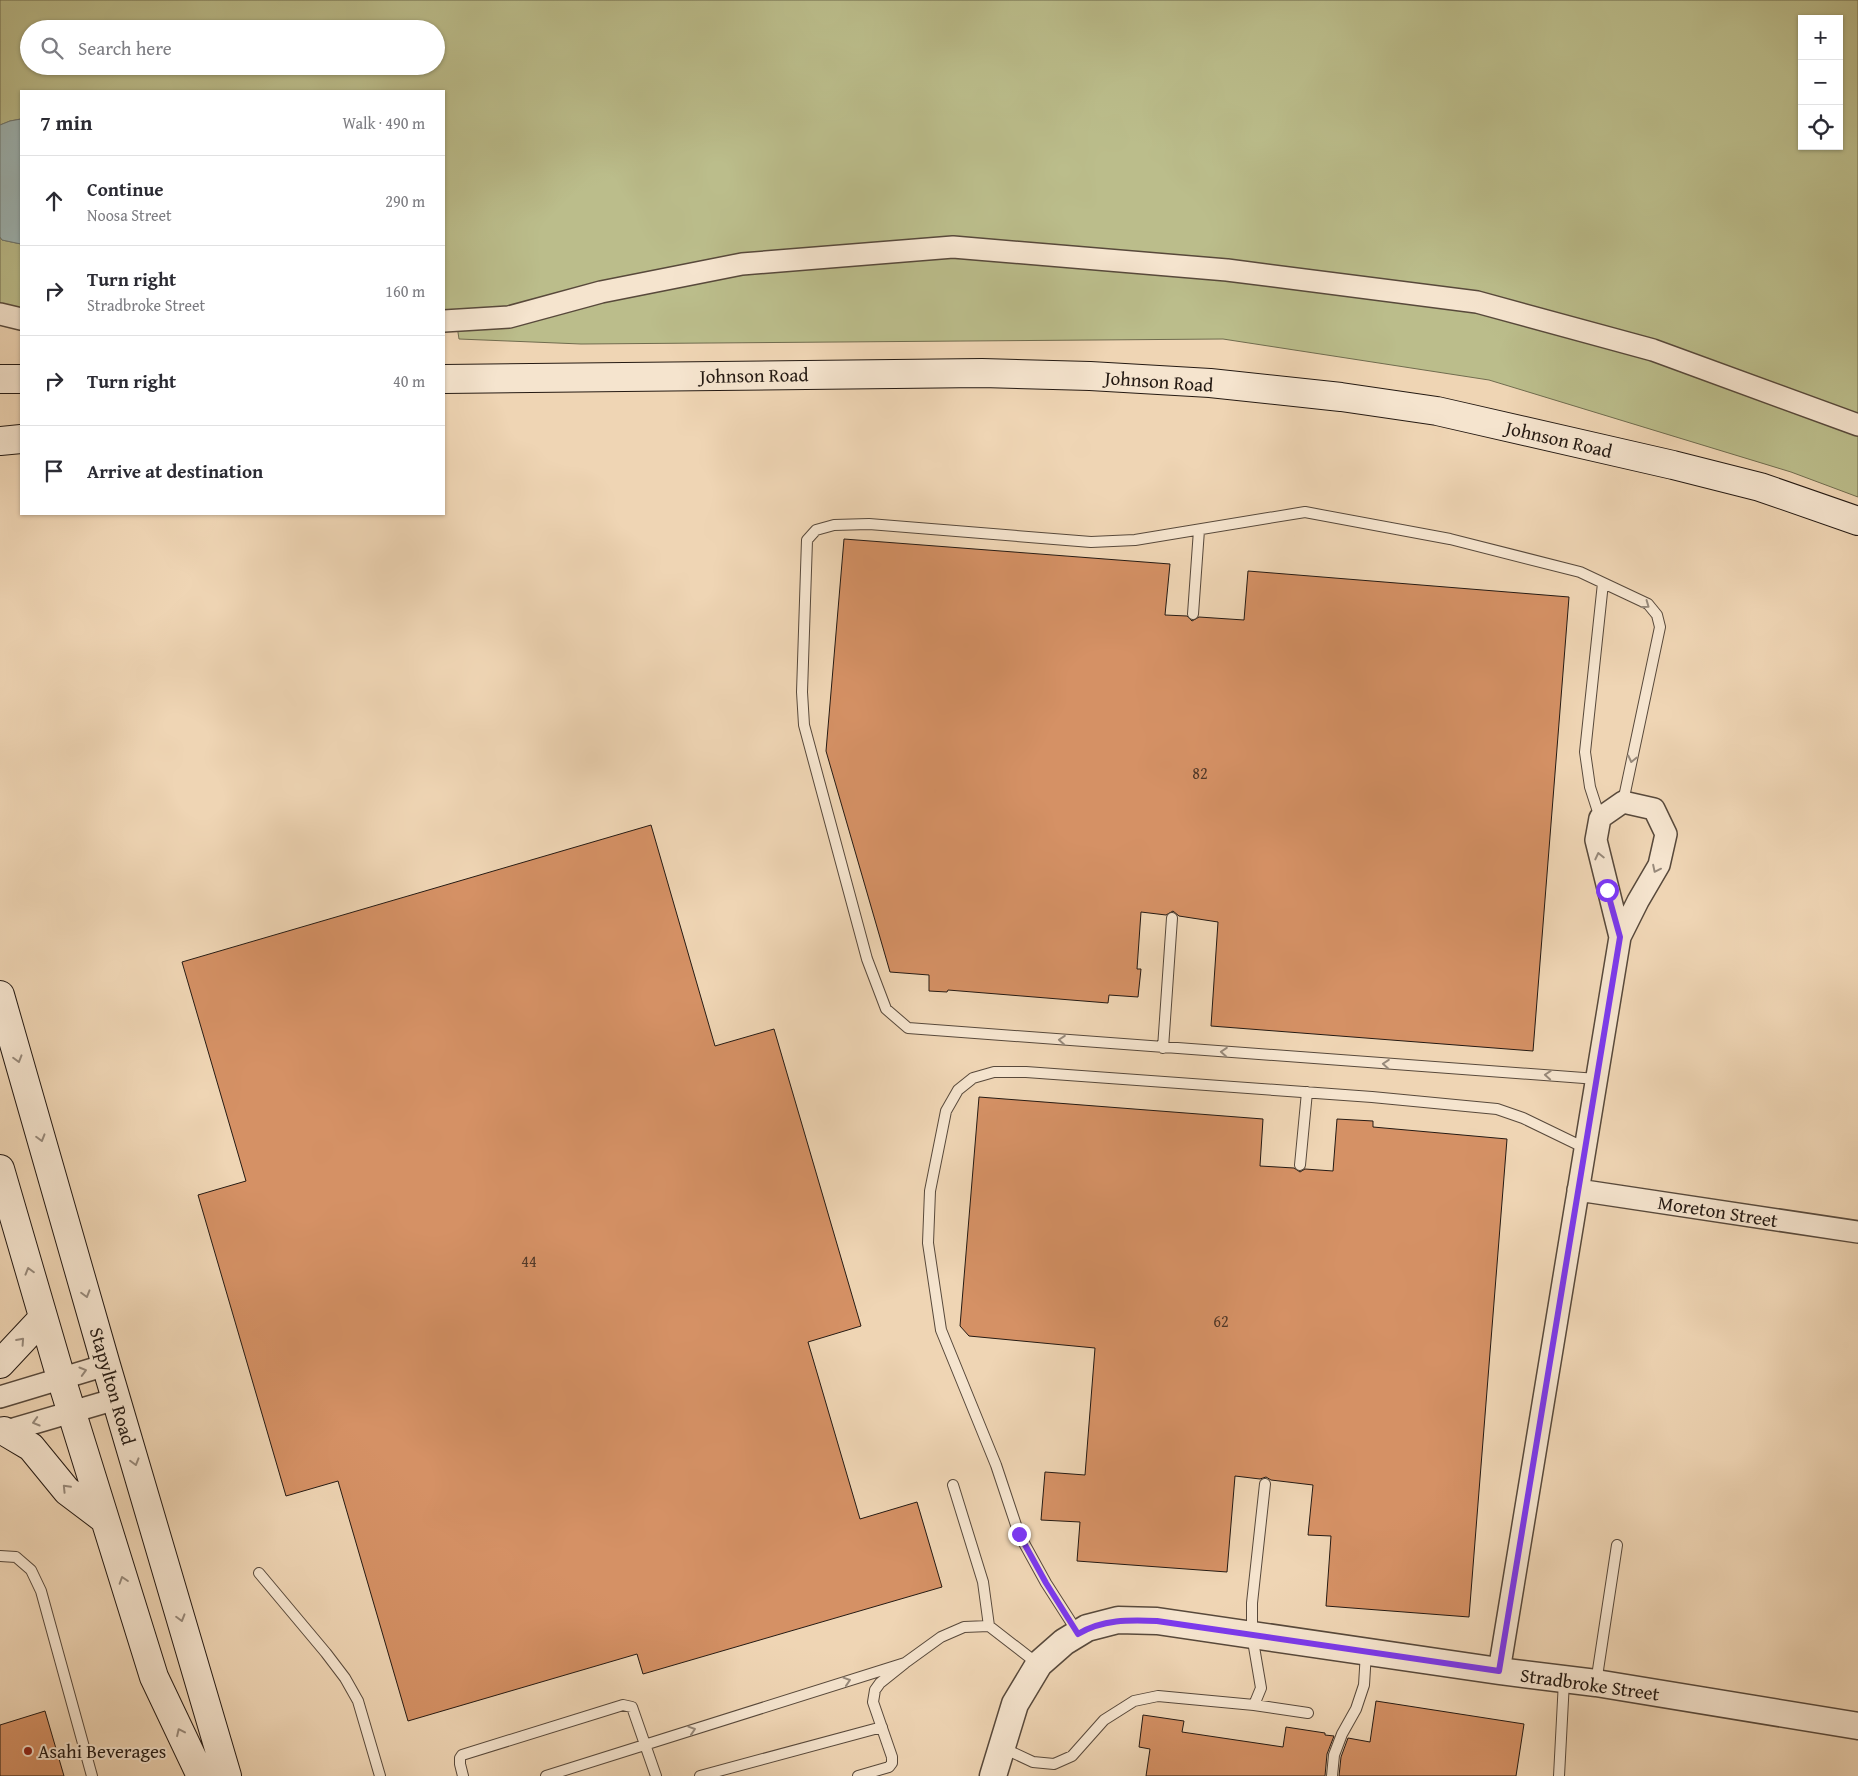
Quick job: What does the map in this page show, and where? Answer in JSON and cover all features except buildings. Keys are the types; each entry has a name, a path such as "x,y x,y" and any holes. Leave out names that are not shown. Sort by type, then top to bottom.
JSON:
{"main road":[{"name":"Johnson Road","path":"445,379 982,373 1090,376 1210,383 1304,393 1437,411 1663,463 1760,488 1858,521"},
{"path":"0,379 20,379"},
{"path":"0,423 20,422"},
{"path":"0,441 20,439"},
{"name":"Stapylton Road","path":"0,995 227,1776"},
{"path":"0,1168 42,1318 154,1677 201,1776"},
{"path":"0,1364 42,1318"},
{"path":"2,1432 31,1447 67,1491 104,1519"}],"street":[{"path":"445,321 509,317 601,292 742,264 952,247 1228,270 1477,302 1653,350 1858,425"},
{"path":"0,314 20,319"},
{"path":"1499,1671 1620,937 1658,865 1666,834 1654,809 1623,802 1600,818 1596,840 1620,937"},
{"name":"Moreton Street","path":"1578,1190 1858,1232"},
{"path":"0,1397 106,1365"},
{"path":"2,1432 116,1399"},
{"name":"Stradbroke Street","path":"994,1776 1015,1704 1038,1664 1064,1642 1087,1628 1118,1620 1157,1621 1499,1671 1596,1683 1858,1726"}],"lane":[{"path":"1597,1079 908,1028 886,1009 867,959 804,725 802,692 807,540 816,530 834,525 869,524 1091,542 1135,540 1305,512 1450,539 1580,572 1648,604 1657,615 1660,628 1623,802"},
{"path":"1193,614 1199,530"},
{"path":"1600,818 1590,786 1585,752 1603,583"},
{"path":"1163,1048 1172,918"},
{"path":"1078,1634 1046,1583 1019,1534 996,1465 941,1330 928,1243 930,1191 946,1111 958,1090 973,1078 994,1072 1026,1072 1308,1092 1497,1109 1523,1118 1585,1148"},
{"path":"1300,1165 1308,1092"},
{"path":"1254,1705 1261,1688 1252,1635 1252,1603 1265,1484"},
{"path":"953,1485 983,1582 989,1626"},
{"path":"1596,1683 1617,1545"},
{"path":"0,1556 16,1557 31,1570 41,1591 92,1776"},
{"path":"259,1574 345,1678 358,1701 380,1776"},
{"path":"858,1776 889,1767 892,1763 892,1757 873,1702 880,1683 941,1638 964,1628 989,1626 1038,1664"},
{"path":"1332,1776 1334,1755 1342,1734 1356,1709 1364,1685 1366,1652"},
{"path":"546,1776 905,1663"},
{"path":"1559,1776 1564,1680"},
{"path":"1002,1748 1033,1762 1054,1764 1072,1756 1104,1720 1134,1702 1158,1696 1254,1705 1308,1713"},
{"path":"463,1776 460,1764 462,1754 623,1705 632,1707 656,1776"},
{"path":"700,1776 882,1727"}],"green space":[{"path":"0,0 1858,0 1858,497 1791,472 1489,380 1223,339 581,344 459,339 455,313 445,312 445,90 20,90 20,119 0,125"},
{"path":"0,237 2,240 20,244 20,311 0,311"}],"water":[{"path":"20,119 20,244 2,240 0,237 0,125"}],"place":[{"name":"Asahi Beverages","path":"28,1751"}],"route":[{"path":"1019,1534 1046,1583 1078,1634 1087,1628 1118,1620 1157,1621 1499,1671 1620,937 1607,890"}]}
